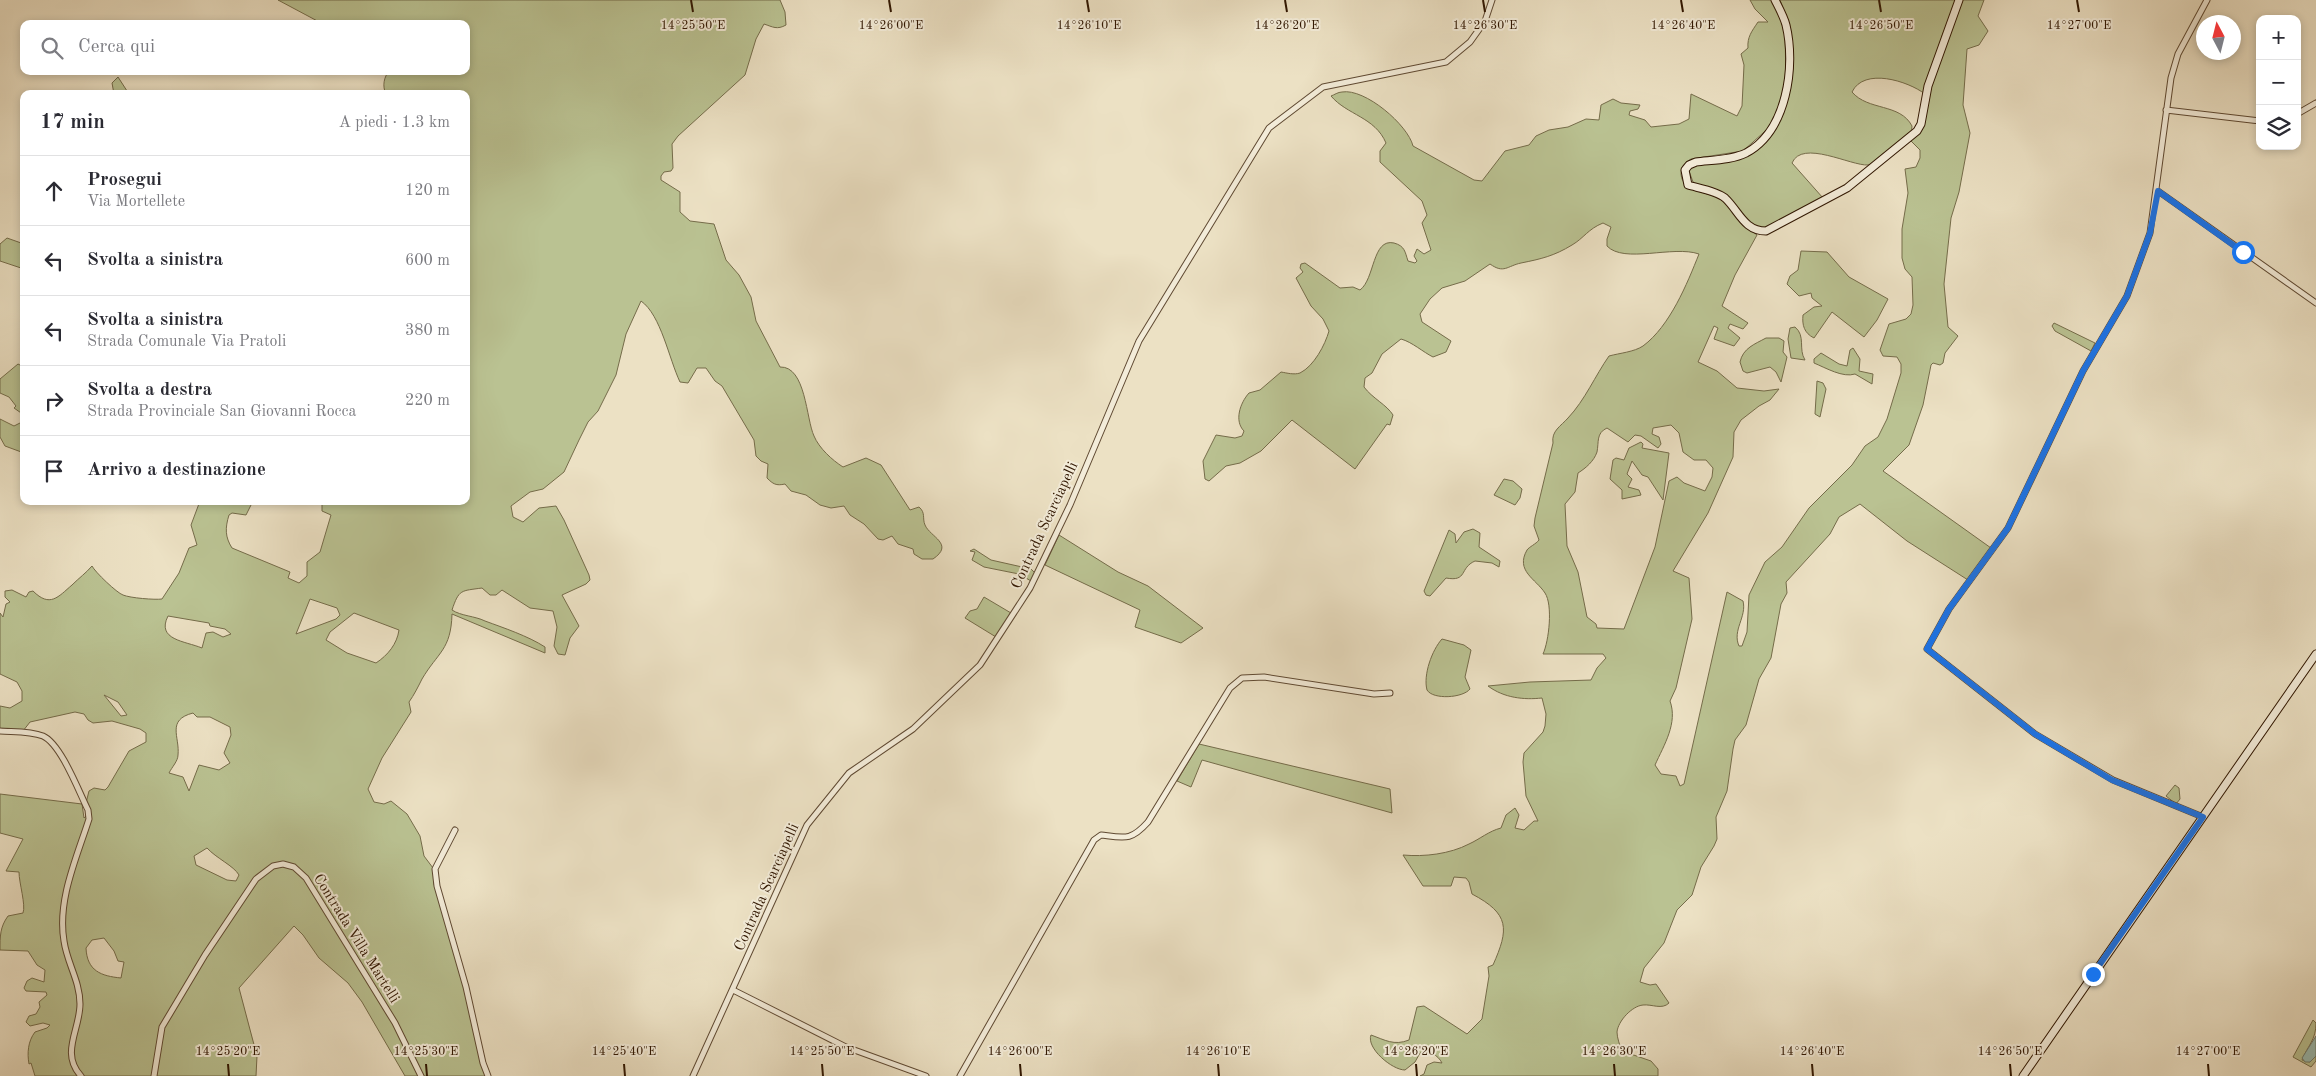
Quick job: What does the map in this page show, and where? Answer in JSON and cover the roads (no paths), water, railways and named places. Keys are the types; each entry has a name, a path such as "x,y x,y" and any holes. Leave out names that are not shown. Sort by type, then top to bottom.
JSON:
{"street":[{"name":"Contrada Scarciapelli","path":"693,1076 807,825 849,773 913,729 980,665 1030,588 1070,505 1139,341 1269,128 1323,87 1446,62 1470,42 1485,21 1492,0"},
{"path":"1776,0 1786,25 1789,64 1788,91 1775,124 1754,148 1744,154 1696,162 1689,164 1685,170 1688,184 1724,197 1747,225 1760,231 1766,231 1847,188 1917,131 1921,124 1928,86 1958,0"},
{"path":"2203,817 2112,780 2035,734 1927,649 1949,609 2008,528 2083,371 2127,296 2150,233 2158,191 2166,110 2178,54 2207,0"},
{"path":"2301,112 2316,103"},
{"path":"2166,110 2256,121"},
{"path":"2158,191 2316,303"},
{"path":"2023,1076 2316,654"},
{"path":"960,1076 1094,840 1101,835 1126,838 1137,835 1148,822 1230,688 1242,678 1264,677 1374,694 1390,693"},
{"path":"0,731 38,735 44,737 55,746 88,810 88,819 66,897 62,928 70,963 78,986 80,1006 71,1048 73,1066 81,1076"},
{"path":"455,830 435,869 437,886 466,987 482,1063 488,1076"},
{"name":"Contrada Villa Martelli","path":"154,1076 162,1027 205,955 256,879 273,866 283,864 294,867 306,878 396,1023 421,1076"},
{"path":"733,990 846,1047 926,1076"}],"water":[{"path":"2316,1036 2316,1056 2310,1062 2305,1062 2302,1058"}]}
